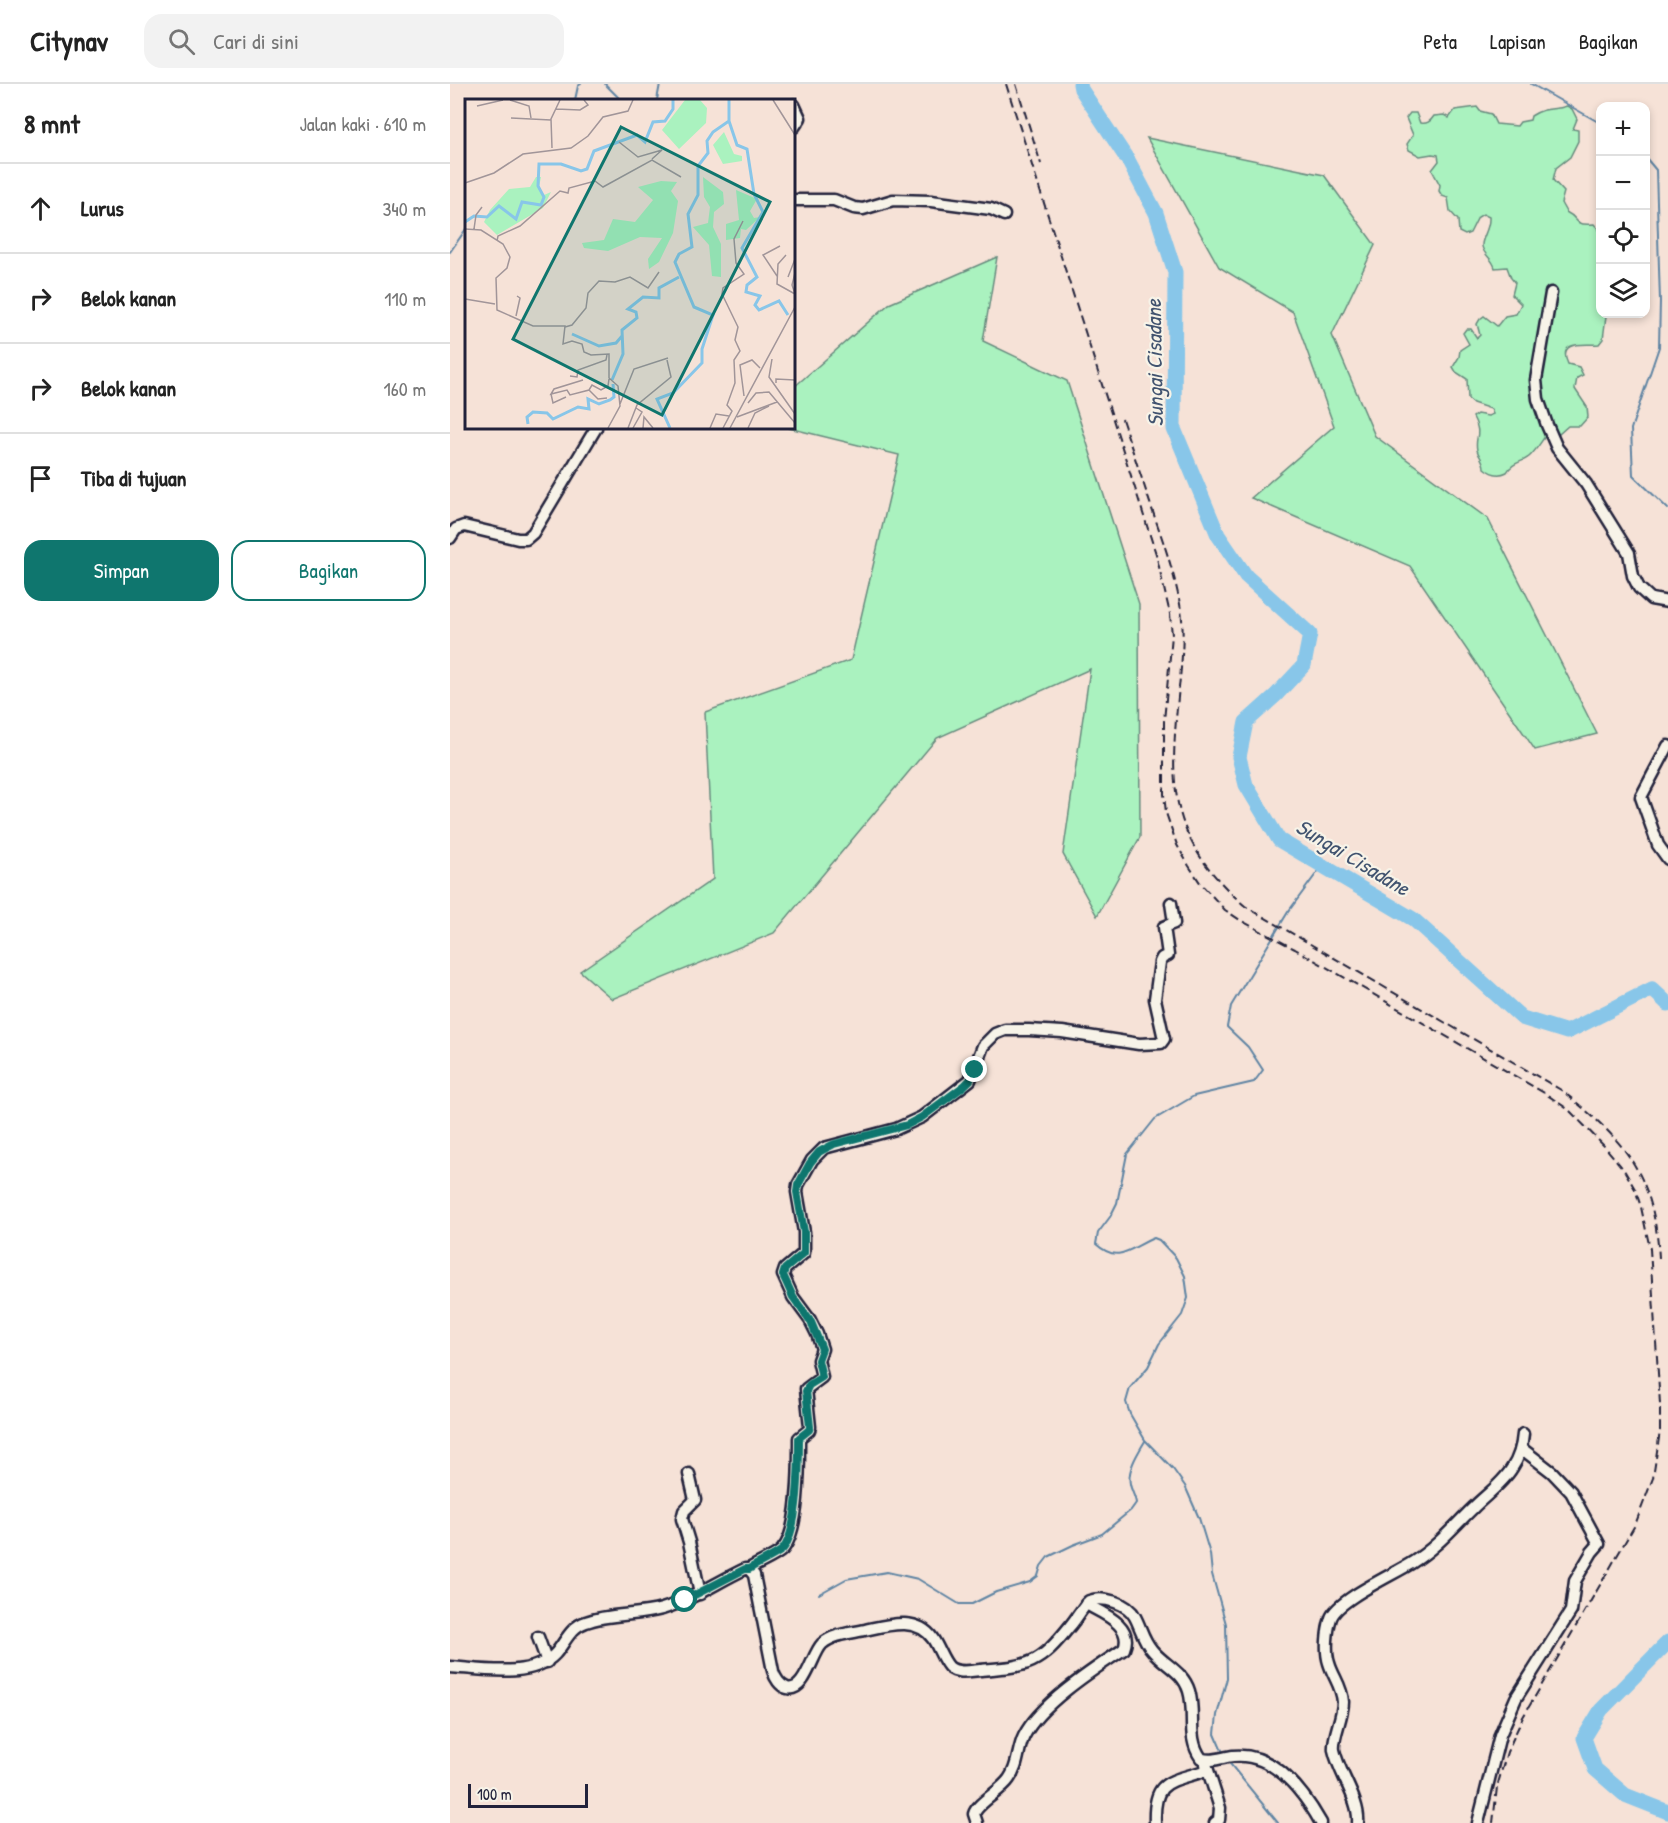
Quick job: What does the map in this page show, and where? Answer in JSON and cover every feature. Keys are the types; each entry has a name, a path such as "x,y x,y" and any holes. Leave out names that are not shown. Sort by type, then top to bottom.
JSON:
{"street":[{"path":"795,107 800,118 795,126"},
{"path":"795,200 834,200 859,209 893,200 931,201 991,209 1004,215"},
{"path":"1551,293 1536,380 1538,399 1547,425 1557,448 1586,484 1629,553 1633,576 1639,588 1651,599 1668,602"},
{"path":"450,538 457,528 464,526 518,539 529,538 595,429"},
{"path":"1668,746 1641,797 1658,845 1668,859"},
{"path":"450,1667 528,1670 547,1662 573,1630 582,1623 599,1618 660,1609 700,1594 780,1551 794,1519 798,1487 799,1438 810,1427 806,1391 809,1385 822,1377 818,1360 822,1349 818,1338 810,1320 793,1297 783,1275 785,1269 804,1253 804,1232 797,1192 798,1185 812,1160 824,1148 901,1127 922,1117 970,1080 982,1046 1000,1031 1029,1029 1139,1044 1161,1043 1164,1039 1155,999 1155,988 1160,962 1168,955 1164,927 1174,924 1171,903"},
{"path":"1358,1823 1358,1808 1348,1789 1334,1749 1343,1702 1328,1655 1331,1618 1345,1603 1414,1562 1433,1548 1510,1471 1521,1448 1523,1434"},
{"path":"1478,1823 1500,1735 1516,1698 1571,1611 1575,1581 1599,1544 1571,1492 1552,1472 1521,1448"},
{"path":"689,1474 695,1500 684,1511 682,1519 700,1594"},
{"path":"749,1569 754,1575 773,1671 781,1685 787,1688 801,1683 818,1650 827,1641 864,1630 905,1624 919,1627 928,1633 954,1670 967,1671 1018,1666 1034,1661 1052,1648 1091,1599 1111,1601 1131,1612 1150,1649 1180,1674 1190,1693 1193,1742 1206,1765 1220,1811 1219,1820 1215,1823"},
{"path":"977,1823 974,1814 976,1808 1000,1790 1009,1780 1015,1770 1023,1738 1040,1715 1062,1694 1124,1649 1125,1635 1117,1621 1086,1604"},
{"path":"538,1637 547,1662"},
{"path":"1155,1823 1154,1806 1159,1790 1219,1758 1231,1756 1256,1758 1281,1772 1303,1795 1321,1823"}],"green space":[{"path":"1567,106 1572,109 1577,119 1573,129 1578,130 1578,141 1570,157 1556,168 1553,180 1564,192 1561,203 1566,212 1579,223 1594,224 1596,226 1596,318 1606,318 1603,339 1599,344 1575,345 1566,350 1565,356 1568,364 1579,367 1583,375 1577,378 1575,389 1587,407 1588,417 1580,426 1568,426 1559,434 1546,435 1528,458 1512,466 1507,472 1495,474 1484,468 1476,445 1478,432 1473,417 1477,414 1488,416 1493,414 1491,409 1468,399 1467,379 1456,372 1453,367 1460,350 1469,344 1463,333 1466,329 1471,329 1477,338 1480,335 1477,324 1480,319 1484,316 1497,326 1505,316 1516,314 1521,304 1512,295 1515,283 1507,267 1495,268 1483,249 1482,243 1489,217 1483,214 1478,217 1470,233 1465,235 1459,232 1458,220 1450,211 1448,198 1442,196 1439,191 1440,185 1432,170 1439,161 1438,155 1420,156 1409,150 1407,144 1413,135 1406,118 1410,113 1416,113 1420,123 1425,123 1434,116 1444,115 1449,118 1455,110 1477,107 1480,111 1491,114 1496,124 1517,126 1520,122 1530,120 1531,116 1541,111"},
{"path":"1147,138 1324,175 1375,245 1332,335 1375,436 1488,519 1597,734 1535,750 1410,566 1251,498 1334,426 1293,312 1219,267"},
{"path":"997,257 983,341 1067,381 1139,604 1140,837 1097,916 1063,854 1090,669 937,738 774,933 612,999 580,971 713,879 705,712 851,660 899,455 793,429 795,429 795,386 889,304"}],"waterway":[{"path":"575,99 578,86 581,84"},
{"path":"605,84 620,99"},
{"path":"657,99 660,84"},
{"name":"Sungai Cisadane","path":"1080,84 1081,89 1129,162 1156,213 1175,272 1174,429 1218,535 1246,576 1310,634 1304,665 1246,722 1239,757 1246,785 1279,840 1413,919 1522,1018 1567,1032 1652,989 1668,1004"},
{"path":"1531,84 1596,121"},
{"path":"1650,163 1656,170 1659,347 1631,429 1633,475 1668,509"},
{"path":"450,252 465,230"},
{"path":"1224,1755 1215,1734 1217,1715 1227,1678 1226,1624 1212,1574 1210,1554 1199,1518 1185,1486 1173,1469 1145,1440 1126,1402 1130,1388 1148,1367 1159,1344 1182,1315 1188,1298 1185,1276 1176,1258 1159,1240 1154,1238 1118,1254 1104,1250 1096,1244 1098,1233 1117,1203 1127,1154 1155,1119 1194,1096 1254,1082 1263,1070 1248,1047 1227,1027 1231,1006 1288,912 1322,866"},
{"path":"819,1594 846,1579 887,1572 918,1579 959,1604 972,1604 996,1592 1030,1582 1038,1576 1041,1566 1048,1557 1102,1534 1131,1510 1136,1503 1130,1484 1130,1473 1145,1441"},
{"name":"Sungai Cisadane","path":"1668,1642 1601,1710 1584,1738 1595,1769 1625,1795 1668,1812"},
{"path":"1227,1760 1278,1823"}],"railway":[{"path":"1006,84 1156,554 1170,614 1172,635 1164,721 1164,794 1166,813 1177,845 1201,884 1225,910 1546,1094 1569,1110 1624,1170 1635,1189 1641,1207 1650,1249 1660,1404 1660,1431 1653,1478 1635,1525 1523,1717 1507,1752 1497,1787 1493,1823"},
{"path":"1016,84 1041,164"},
{"path":"1122,419 1167,553 1181,610 1183,643 1175,730 1175,787 1188,836 1202,859 1220,882 1245,906 1561,1090 1583,1108 1619,1143 1643,1181 1651,1203 1659,1258"}],"route":[{"path":"685,1600 780,1551 794,1519 800,1462 799,1438 810,1427 806,1391 809,1385 822,1377 818,1360 822,1349 818,1338 808,1316 800,1308 783,1277 783,1271 804,1253 805,1242 797,1192 798,1185 812,1160 824,1148 896,1129 916,1121 964,1086 975,1070"}]}
